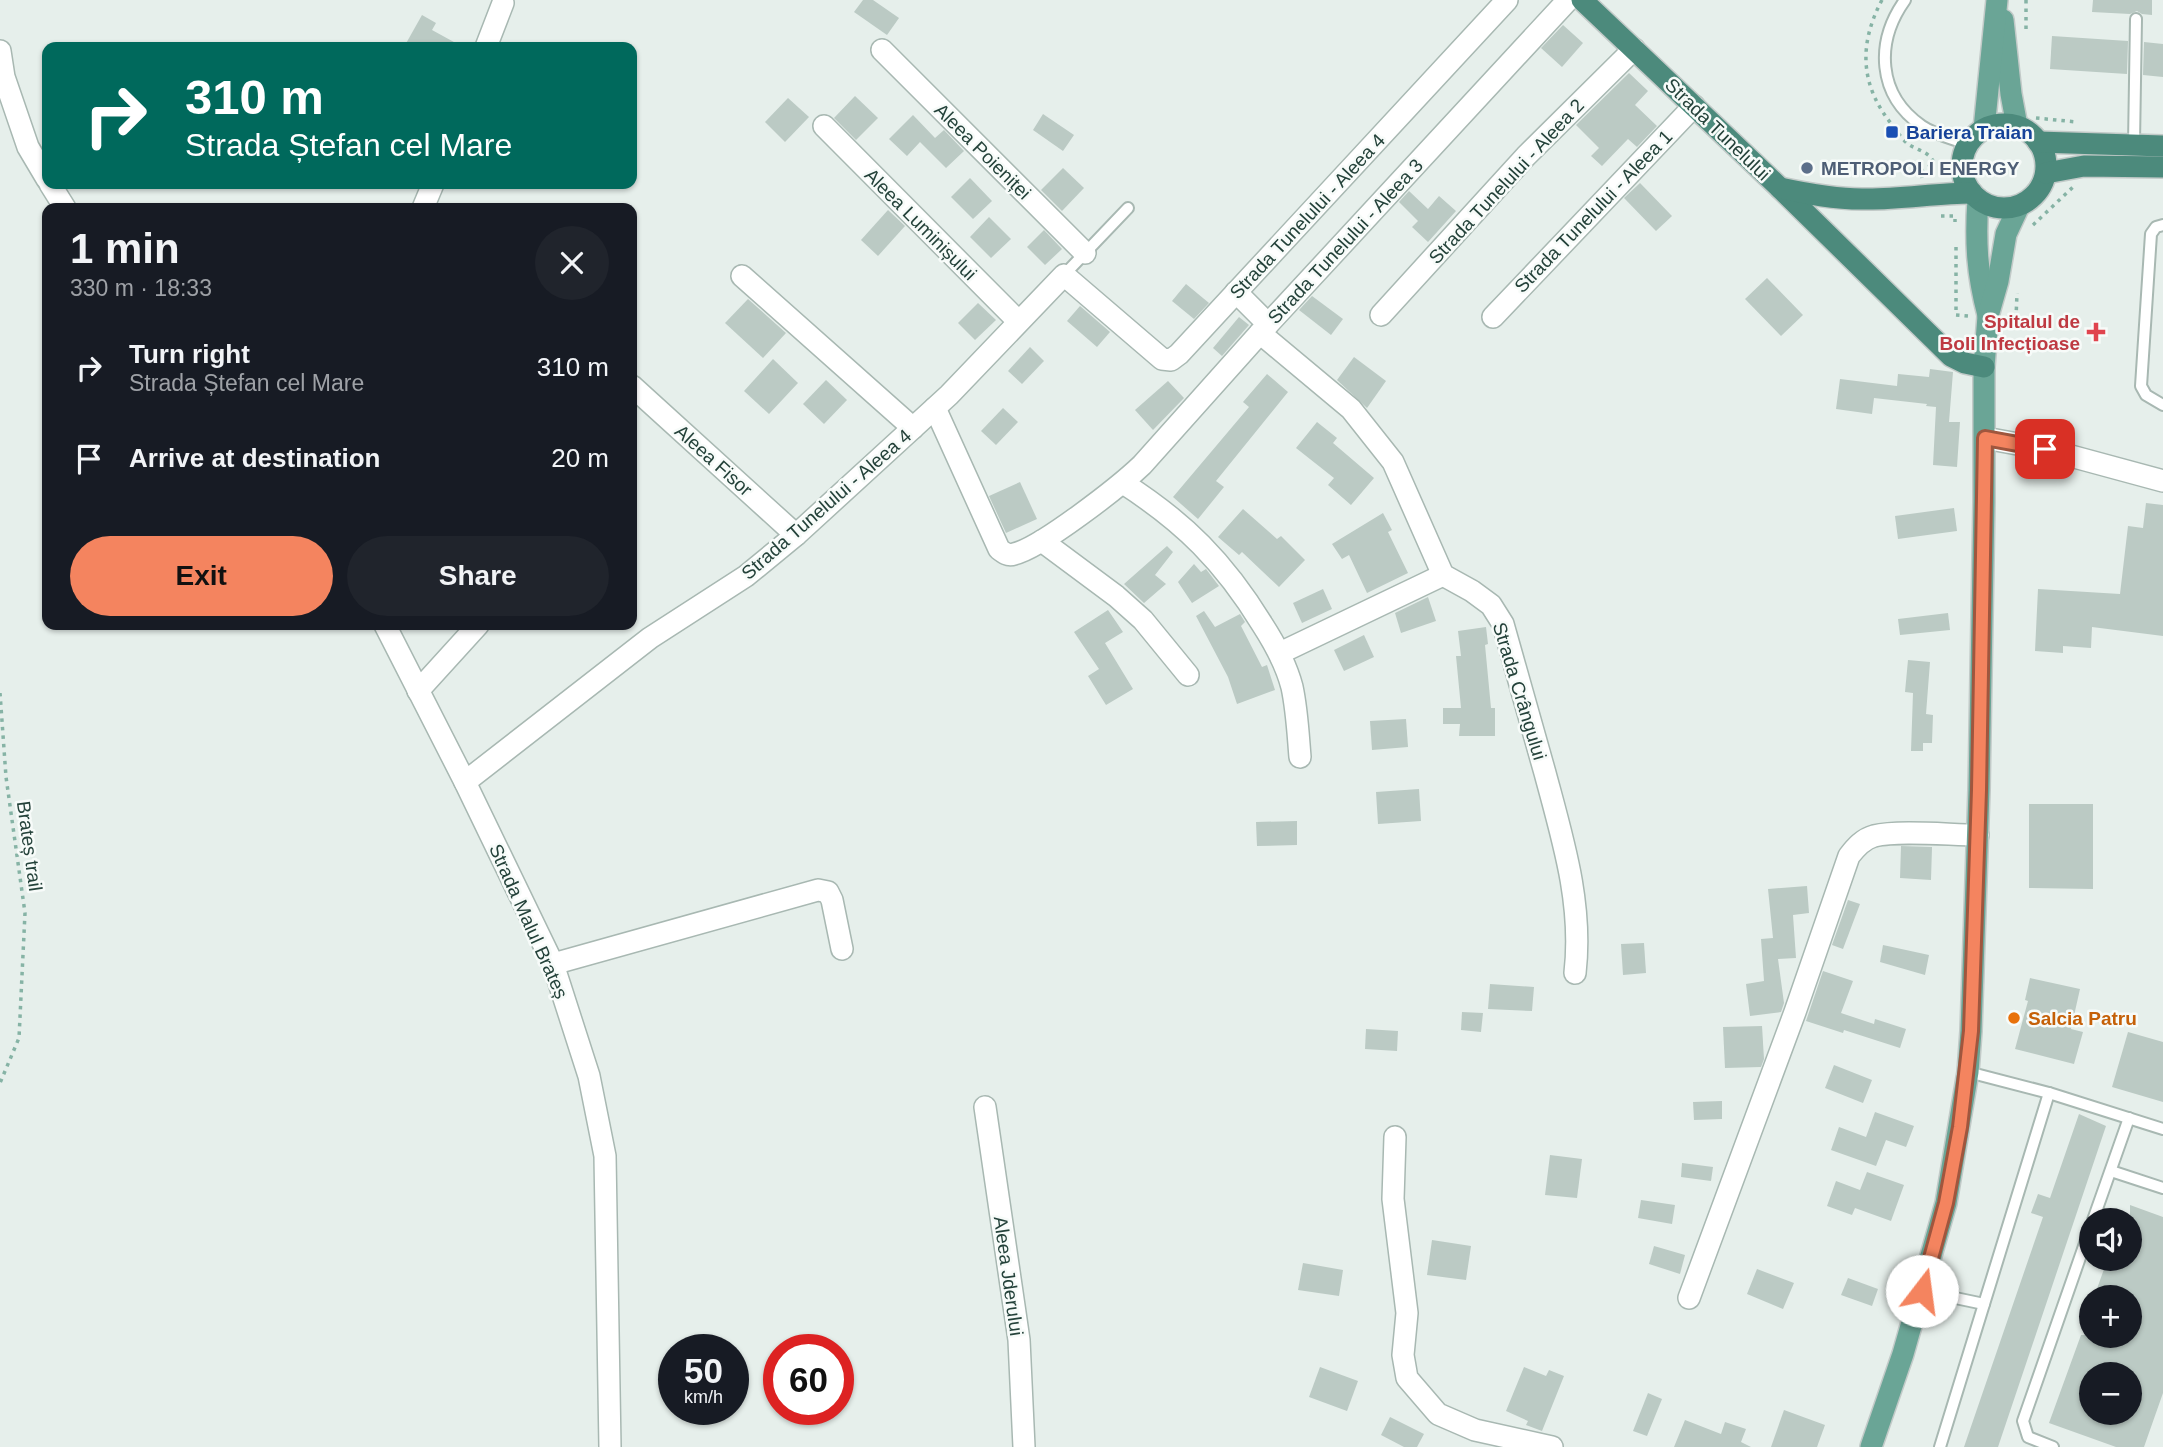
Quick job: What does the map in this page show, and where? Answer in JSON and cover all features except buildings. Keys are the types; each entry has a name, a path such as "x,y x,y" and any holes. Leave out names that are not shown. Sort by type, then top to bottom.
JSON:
{"highway":[{"name":"Strada Tunelului","path":"1582,0 1780,188 1837,198 1865,199 1923,194 1975,196"},
{"path":"1923,194 1947,178 1965,153 1984,129 2006,124 2029,132 2038,142 2046,162 2046,173 2037,193 2019,206 1991,206 1975,196 1964,179 1965,153"},
{"path":"2038,142 2163,146"},
{"path":"2046,173 2084,166 2163,167"},
{"path":"1780,188 1951,356 1965,363 1984,367"}],"main road":[{"path":"1999,0 2017,126"},
{"path":"1984,129 1999,0"},
{"path":"1975,196 1979,281 1988,316"},
{"path":"1871,1447 1903,1354 1946,1203 1968,1072 1978,835 1984,367 1988,316 2006,234 2019,206"}],"street":[{"name":"Strada Tunelului - Aleea 4","path":"465,782 650,638 746,576 796,535 935,408 1064,275 1162,359 1171,359 1179,354 1507,0"},
{"name":"Strada Tunelului - Aleea 3","path":"935,408 999,549 1006,554 1015,554 1042,541 1123,483 1142,465 1264,328 1568,0"},
{"path":"488,42 503,3"},
{"name":"Strada Tunelului - Aleea 2","path":"1381,315 1525,156 1634,49"},
{"name":"Aleea Poieniței","path":"882,50 1085,253"},
{"path":"0,51 4,77 28,147 42,171"},
{"name":"Strada Tunelului - Aleea 1","path":"1493,317 1694,106"},
{"name":"Aleea Luminișului","path":"824,126 1018,321"},
{"path":"742,276 913,428"},
{"path":"1236,292 1264,328 1351,409 1394,462 1443,575 1280,653"},
{"name":"Aleea Fisor","path":"637,391 796,535"},
{"path":"1985,438 2057,452 2163,481"},
{"path":"1123,483 1184,526 1237,584 1280,653 1297,712 1300,757"},
{"path":"1042,541 1116,596 1143,620 1188,675"},
{"name":"Strada Crângului","path":"1443,575 1491,605 1503,624 1569,860 1574,887 1577,937 1575,973"},
{"name":"Strada Malul Brateș","path":"388,630 553,964 589,1076 606,1156 610,1447"},
{"path":"418,691 473,630"},
{"path":"1689,1298 1849,856 1857,845 1872,836 1978,835"},
{"path":"553,964 818,890 828,892 832,900 842,949"},
{"name":"Aleea Jderului","path":"985,1107 1019,1340 1024,1447"},
{"path":"1395,1137 1393,1199 1408,1313 1403,1355 1408,1378 1438,1414 1475,1430 1552,1447"}],"lane":[{"path":"1905,0 1887,36 1884,56 1886,78 1907,113 1922,126 1965,153"},
{"path":"2134,143 2136,19"},
{"name":"Strada Tunelului - Aleea 4","path":"1064,275 1128,208"},
{"path":"2163,225 2151,234 2141,386 2146,395 2163,405"},
{"path":"1968,1072 2049,1093 2163,1129"},
{"path":"1940,1447 2049,1093"},
{"path":"2097,1208 2129,1118"},
{"path":"2110,1171 2163,1188"},
{"path":"2053,1447 2028,1437 2023,1421 2079,1260"},
{"path":"1922,1291 1984,1304"}],"path":[{"name":"Brateș trail","path":"0,693 6,777 25,913 19,1038 0,1083"}],"place":[{"name":"Bariera Traian","path":"1892,132"},
{"name":"METROPOLI ENERGY","path":"1807,168"},
{"name":"Spitalul de Boli Infecțioase","path":"2096,332"},
{"name":"Salcia Patru","path":"2014,1018"}],"route":[{"path":"1922,1291 1946,1203 1968,1072 1979,790 1985,438 2045,449"}]}
